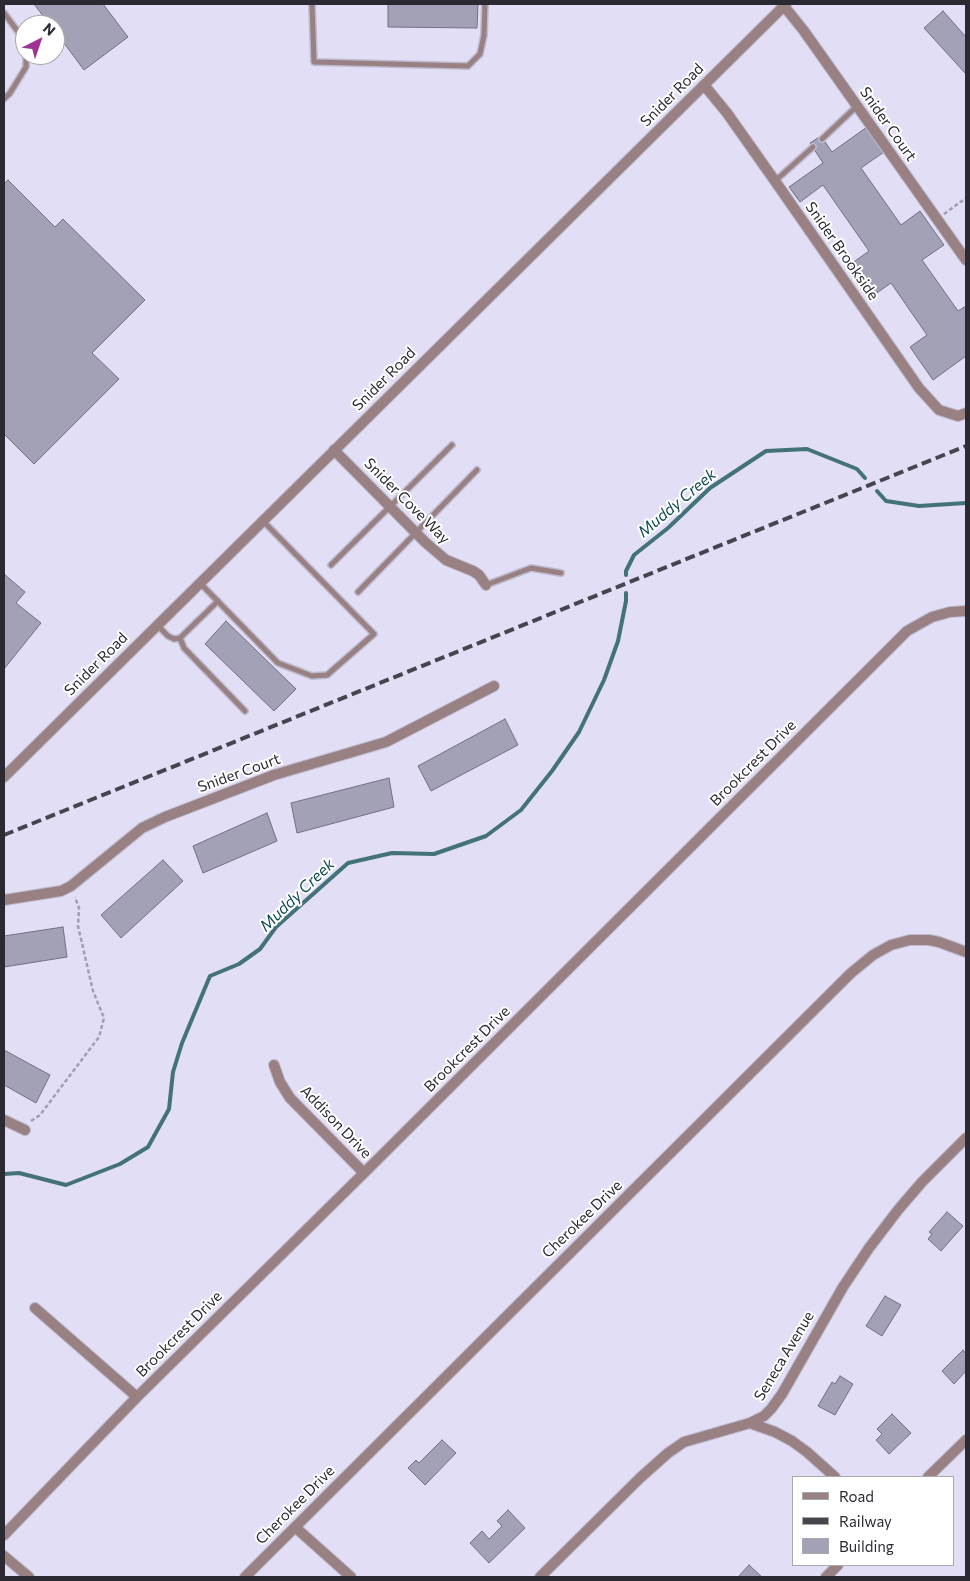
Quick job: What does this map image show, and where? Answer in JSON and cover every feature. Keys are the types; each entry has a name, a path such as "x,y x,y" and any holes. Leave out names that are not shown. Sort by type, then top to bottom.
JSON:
{"street":[{"name":"Snider Road","path":"4,777 785,5"},
{"name":"Snider Court","path":"785,5 966,260"},
{"name":"Snider Brookside","path":"704,85 775,181 919,388 939,410 958,416 966,412"},
{"name":"Snider Cove Way","path":"334,450 416,534 446,560 479,575 486,585"},
{"name":"Brookcrest Drive","path":"4,1535 138,1396 907,631 932,617 950,612 966,611"},
{"name":"Snider Court","path":"4,900 61,891 72,886 142,828 150,824 274,775 386,742 494,686"},
{"name":"Cherokee Drive","path":"245,1577 851,973 890,945 910,940 939,942 966,952"},
{"name":"Addison Drive","path":"274,1065 280,1082 290,1098 364,1173"},
{"path":"4,1120 25,1130"},
{"name":"Seneca Avenue","path":"540,1577 640,1478 668,1453 684,1442 750,1423 764,1416 771,1409 782,1394 842,1287 869,1248 922,1182 966,1138"},
{"path":"35,1308 138,1396"},
{"path":"750,1423 775,1432 792,1441 834,1476"},
{"path":"929,1476 966,1440"},
{"path":"295,1527 351,1577"},
{"path":"4,1556 29,1577"},
{"path":"826,1577 837,1566"}],"lane":[{"path":"312,4 314,62 468,66 480,54 484,36 485,4"},
{"path":"4,13 15,27"},
{"path":"4,99 10,93 26,65"},
{"path":"822,139 857,106"},
{"path":"775,181 812,147"},
{"path":"331,565 452,445"},
{"path":"358,592 477,470"},
{"path":"200,583 278,663 312,676 327,675 374,634 263,520"},
{"path":"486,585 531,568 561,573"},
{"path":"157,625 168,636 174,639 180,638 218,601"},
{"path":"180,638 184,648 245,711"}],"path":[{"path":"937,219 966,198"},
{"path":"25,1130 33,1119 40,1115 99,1037 104,1018 93,991 78,926 79,908 72,886"}],"building":[{"path":"34,4 103,4 128,37 84,70 65,44 65,15 42,15"},
{"path":"388,4 478,4 477,28 388,27"},
{"path":"943,11 966,37 965,73 924,28"},
{"path":"867,127 884,152 861,168 901,225 920,211 944,245 922,260 958,311 966,306 966,356 933,380 910,347 927,335 891,283 871,297 848,266 869,251 823,185 800,202 789,187 823,163 810,143 821,136 832,152"},
{"path":"8,180 55,227 63,219 145,300 92,353 119,379 34,464 4,434 4,184"},
{"path":"4,574 25,592 16,603 41,623 4,669"},
{"path":"226,621 296,689 274,711 205,644"},
{"path":"505,719 518,745 431,791 418,766"},
{"path":"389,778 394,807 297,833 291,803"},
{"path":"267,813 277,841 203,873 193,846"},
{"path":"163,860 183,881 121,938 101,915"},
{"path":"63,927 67,957 4,967 4,936"},
{"path":"4,1050 50,1075 36,1103 4,1085"},
{"path":"947,1212 963,1226 941,1251 928,1239 932,1234 929,1232"},
{"path":"885,1296 901,1305 882,1336 866,1326"},
{"path":"963,1350 966,1354 966,1371 954,1384 942,1371"},
{"path":"840,1376 853,1384 835,1415 818,1406 832,1382 835,1384"},
{"path":"892,1414 911,1433 889,1454 876,1440 882,1434 877,1429"},
{"path":"442,1440 456,1453 425,1485 408,1468 416,1460 419,1463"},
{"path":"508,1510 525,1528 489,1563 470,1543 482,1531 489,1539 502,1526 497,1521"},
{"path":"749,1565 762,1577 738,1577"}],"waterway":[{"name":"Muddy Creek","path":"626,575 634,555 668,528 710,488 766,451 807,449 857,469 865,478"},
{"name":"Muddy Creek","path":"877,491 886,501 919,506 966,503"},
{"name":"Muddy Creek","path":"4,1174 19,1173 66,1185 120,1164 148,1147 169,1109 173,1072 182,1043 210,976 239,964 260,949 276,927 348,863 392,853 434,854 486,836 521,810 552,771 579,732 604,680 618,641 626,593"}],"railway":[{"path":"4,835 966,446"}]}
